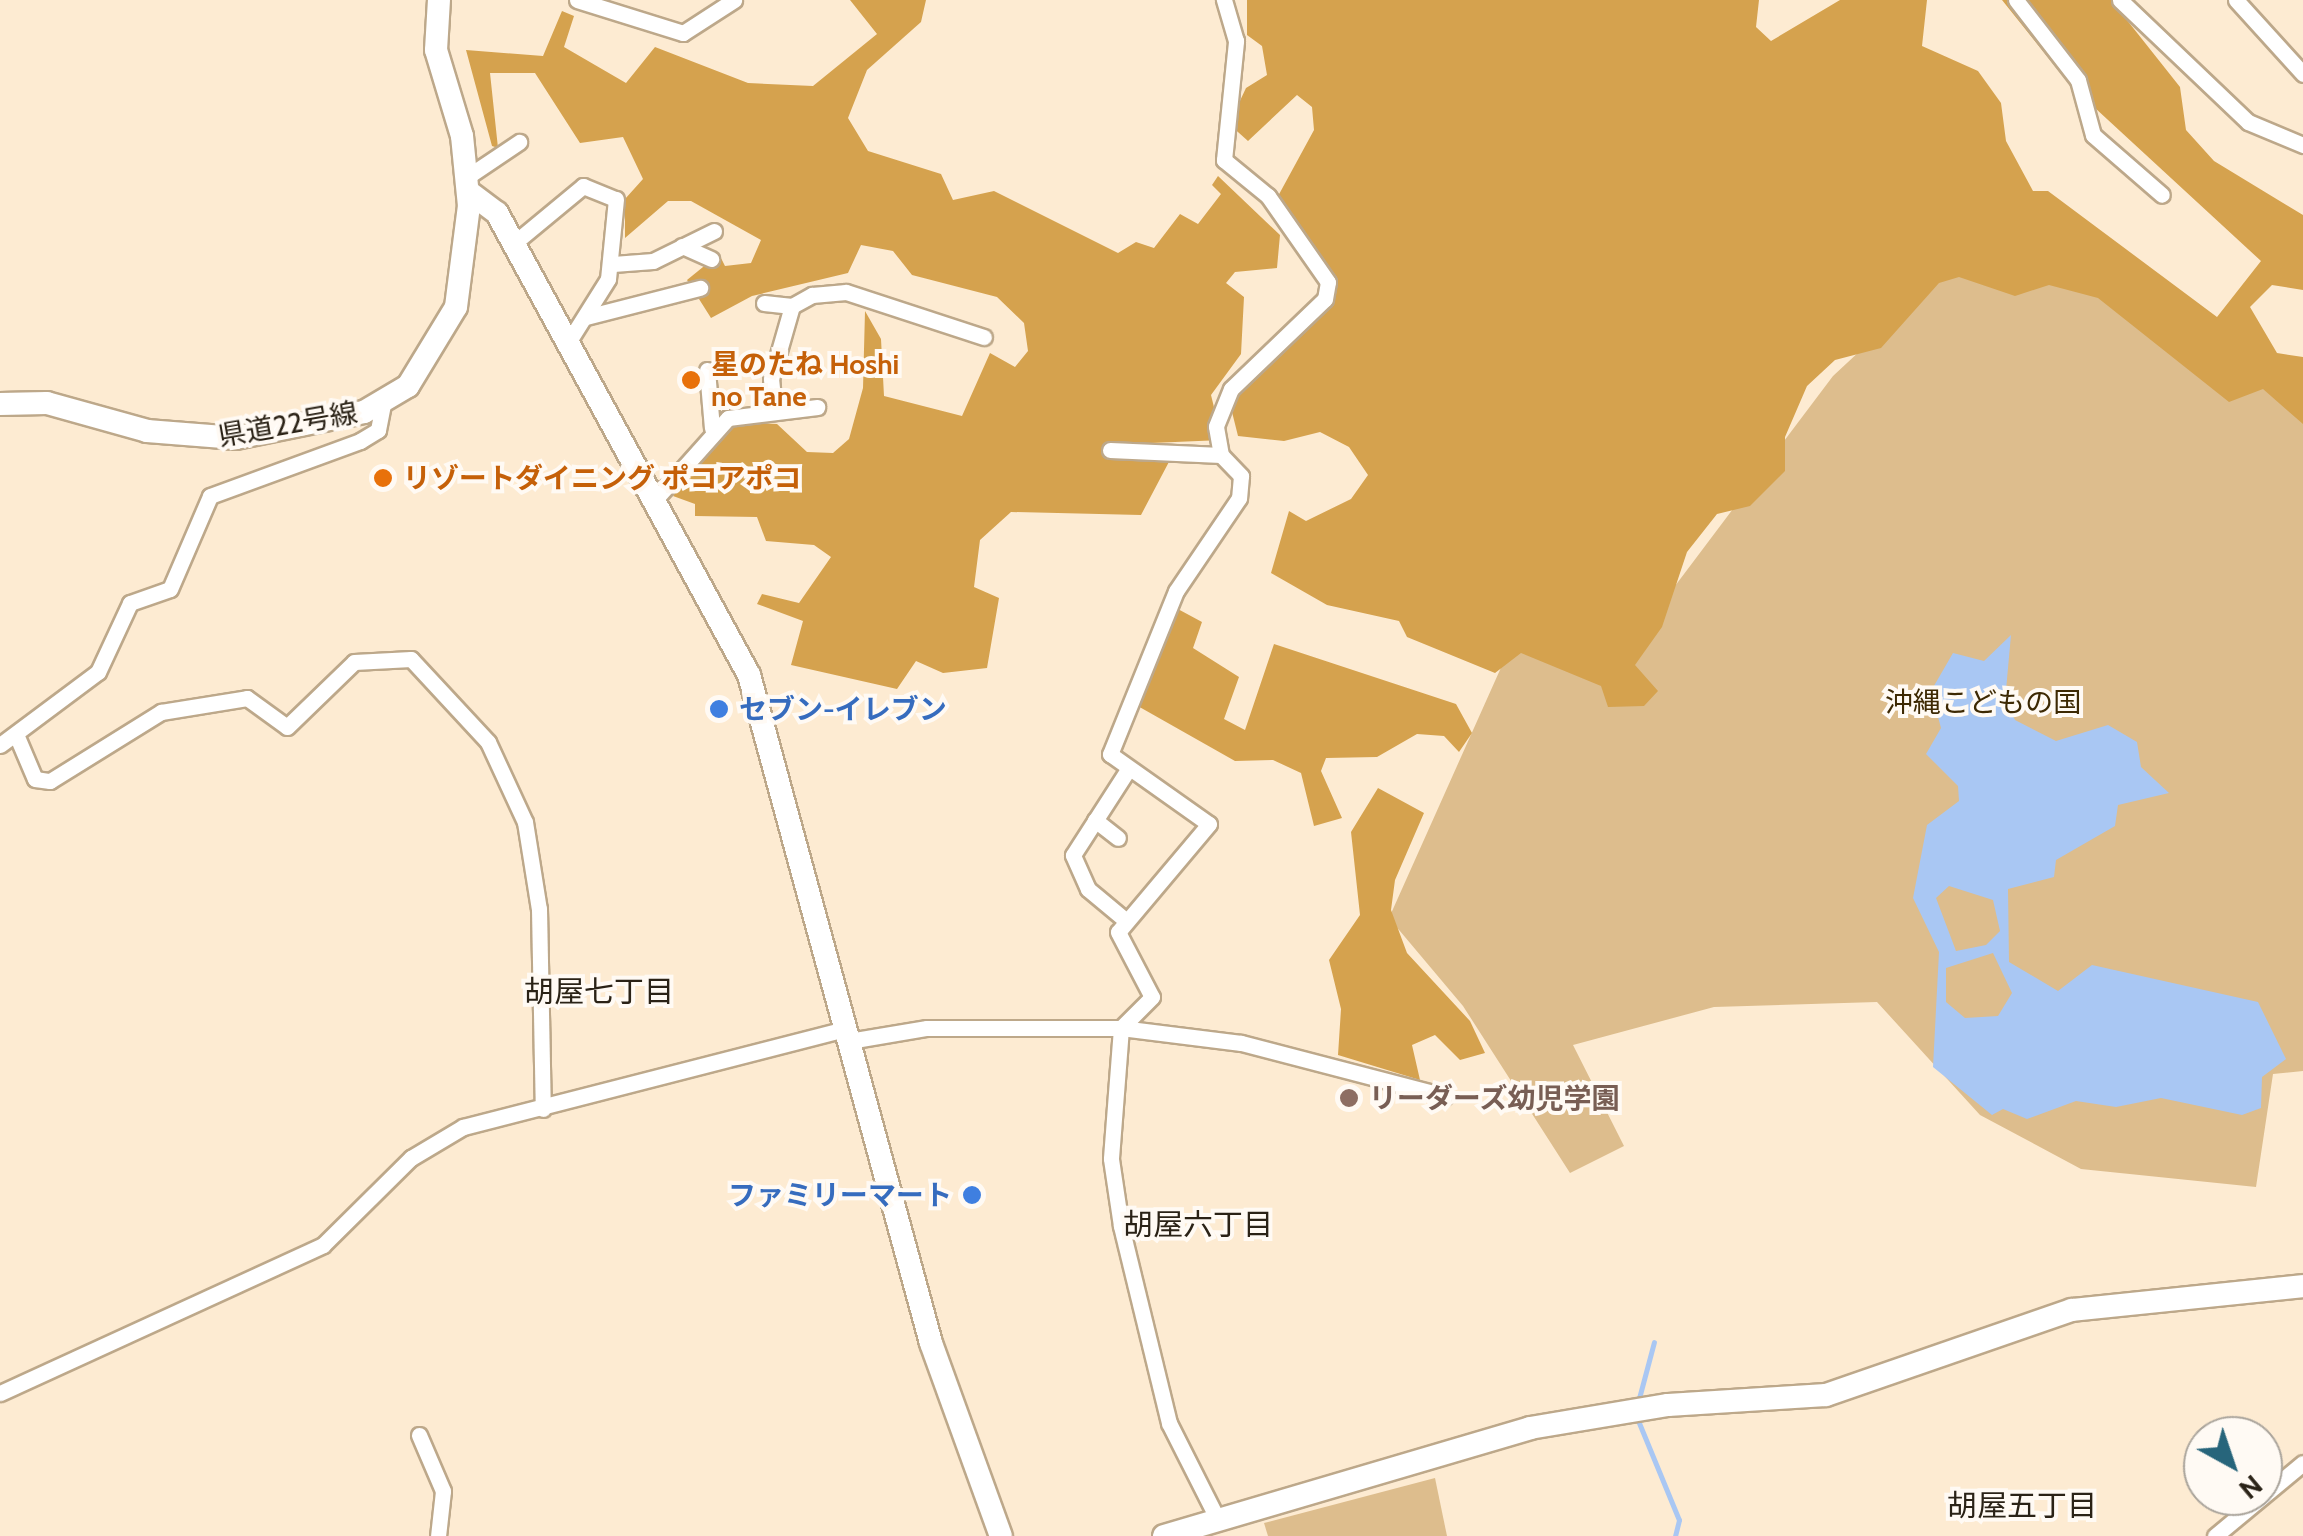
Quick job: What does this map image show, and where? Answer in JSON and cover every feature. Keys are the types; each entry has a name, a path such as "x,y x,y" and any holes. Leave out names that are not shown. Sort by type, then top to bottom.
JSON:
{"street":[{"name":"県道22号線","path":"0,404 47,403 190,439 267,433 383,404 420,374 446,336 468,184 436,50 439,0"},
{"path":"578,0 683,33 734,0"},
{"path":"1216,1516 1169,1423 1121,1226 1111,1159 1121,1028 1152,997 1118,932 1124,919 1210,824 1110,754 1176,592 1239,498 1242,476 1221,455 1216,426 1231,389 1325,299 1328,282 1268,196 1224,160 1236,40 1224,0"},
{"path":"2016,0 2078,80 2093,135 2162,195"},
{"path":"2120,0 2248,122 2303,146"},
{"path":"2236,0 2303,74"},
{"path":"519,142 468,184 490,204 514,244 652,503 749,674 932,1343 1001,1536"},
{"path":"514,244 596,184 616,199 613,264 567,344"},
{"path":"613,264 652,262 714,231"},
{"path":"682,246 711,259"},
{"path":"586,316 700,288"},
{"path":"764,303 792,306 846,292 984,336"},
{"path":"774,407 771,379 792,306"},
{"path":"707,370 712,428"},
{"path":"0,745 18,739 98,672 130,604 178,579 210,496 360,441 378,430 383,404"},
{"path":"652,503 712,428 774,407 817,406"},
{"path":"1110,450 1221,455"},
{"path":"18,739 35,779 50,781 161,712 247,698 287,727 354,662 411,659 488,742 525,822 538,909 543,1110"},
{"path":"1124,919 1075,868 1096,820 1129,768"},
{"path":"1096,820 1118,838"},
{"path":"0,1393 323,1244 411,1158 463,1127 847,1035 927,1028 1121,1028 1241,1043 1446,1096"},
{"path":"1164,1536 1216,1516 1467,1444 1638,1409 1826,1395 2072,1310 2303,1286"},
{"path":"419,1435 443,1491 438,1536"},
{"path":"2215,1536 2303,1463"}],"green space":[{"name":"沖縄こどもの国","path":"2068,261 2303,401 2303,1071 2273,1074 2256,1187 2081,1169 1980,1115 1877,1002 1714,1007 1573,1045 1624,1146 1570,1173 1463,1006 1389,918 1512,643 1605,679 1833,376 1947,270"},
{"path":"1435,1478 1447,1536 1268,1536 1264,1523"}],"shaded area":[{"path":"850,0 926,0 921,22 867,70 848,118 868,151 941,174 953,200 994,191 1118,253 1136,242 1154,248 1180,214 1198,224 1221,194 1212,185 1218,176 1280,235 1277,268 1235,272 1226,283 1244,297 1241,354 1211,395 1222,440 1104,445 1106,455 1171,458 1141,515 1011,512 980,540 974,587 999,598 987,668 943,673 916,661 897,689 791,665 803,621 757,604 762,594 799,603 831,557 814,545 766,541 757,517 695,516 695,504 673,496 716,435 738,422 777,424 807,452 833,453 849,439 863,388 865,311 881,339 884,396 962,416 990,353 1015,367 1028,351 1024,323 997,297 912,275 893,251 861,245 848,273 752,296 711,318 687,280 719,254 725,266 751,263 761,240 691,201 668,201 625,238 625,199 643,179 623,137 580,143 535,73 490,73 498,148 492,146 466,50 543,56 562,11 574,16 564,47 626,83 655,47 748,83 813,86 877,34"},
{"path":"1247,0 1759,0 1756,27 1771,41 1840,0 1927,0 1922,46 1978,71 2001,103 2006,141 2033,191 2048,191 2217,317 2261,261 2069,84 2002,0 2111,0 2180,87 2186,130 2214,161 2303,215 2303,290 2272,285 2250,307 2277,353 2303,357 2303,424 2263,389 2229,402 2098,298 2049,285 2015,296 1959,277 1939,283 1881,348 1835,360 1807,386 1785,437 1785,471 1750,506 1717,514 1687,552 1662,627 1635,665 1658,691 1644,706 1608,707 1601,686 1521,653 1495,673 1407,637 1399,621 1327,605 1271,573 1289,511 1306,521 1351,499 1368,475 1349,447 1320,432 1284,441 1238,436 1227,392 1334,283 1277,198 1314,130 1312,107 1297,95 1248,141 1229,124 1246,88 1267,75 1262,46 1247,35"},
{"path":"1176,608 1202,622 1193,648 1239,677 1224,719 1245,730 1274,644 1456,704 1472,733 1459,752 1444,736 1417,734 1377,757 1326,758 1321,771 1342,818 1314,826 1301,773 1273,760 1235,761 1136,705"},
{"path":"1378,788 1424,813 1395,880 1391,910 1407,953 1470,1021 1485,1053 1460,1060 1435,1035 1412,1045 1420,1080 1338,1055 1341,1009 1329,960 1360,915 1351,832"}],"water":[{"path":"2011,635 2005,701 2015,720 2056,741 2108,725 2137,742 2141,767 2169,793 2118,805 2115,826 2056,860 2054,877 2008,889 2009,962 2058,991 2092,965 2258,1002 2286,1059 2262,1077 2261,1108 2242,1115 2161,1098 2116,1107 2076,1101 2027,1119 2003,1109 1992,1115 1933,1067 1939,952 1913,898 1927,825 1959,801 1958,786 1926,754 1941,728 1931,691 1953,653 1984,661","holes":["1949,886 1993,900 2000,931 1986,945 1956,951 1936,898","1993,953 2012,993 1998,1016 1965,1018 1946,1002 1946,968"]}],"waterway":[{"path":"1638,1402 1654,1342"},
{"path":"1637,1418 1679,1520 1675,1536"}],"place":[{"name":"星のたね Hoshi no Tane","path":"691,380"},
{"name":"リゾートダイニング ポコアポコ","path":"383,478"},
{"name":"セブン-イレブン","path":"719,709"},
{"name":"リーダーズ幼児学園","path":"1349,1098"},
{"name":"ファミリーマート","path":"972,1195"}],"district":[{"name":"胡屋七丁目","path":"599,992"},
{"name":"胡屋六丁目","path":"1198,1225"},
{"name":"胡屋五丁目","path":"2022,1506"}]}
